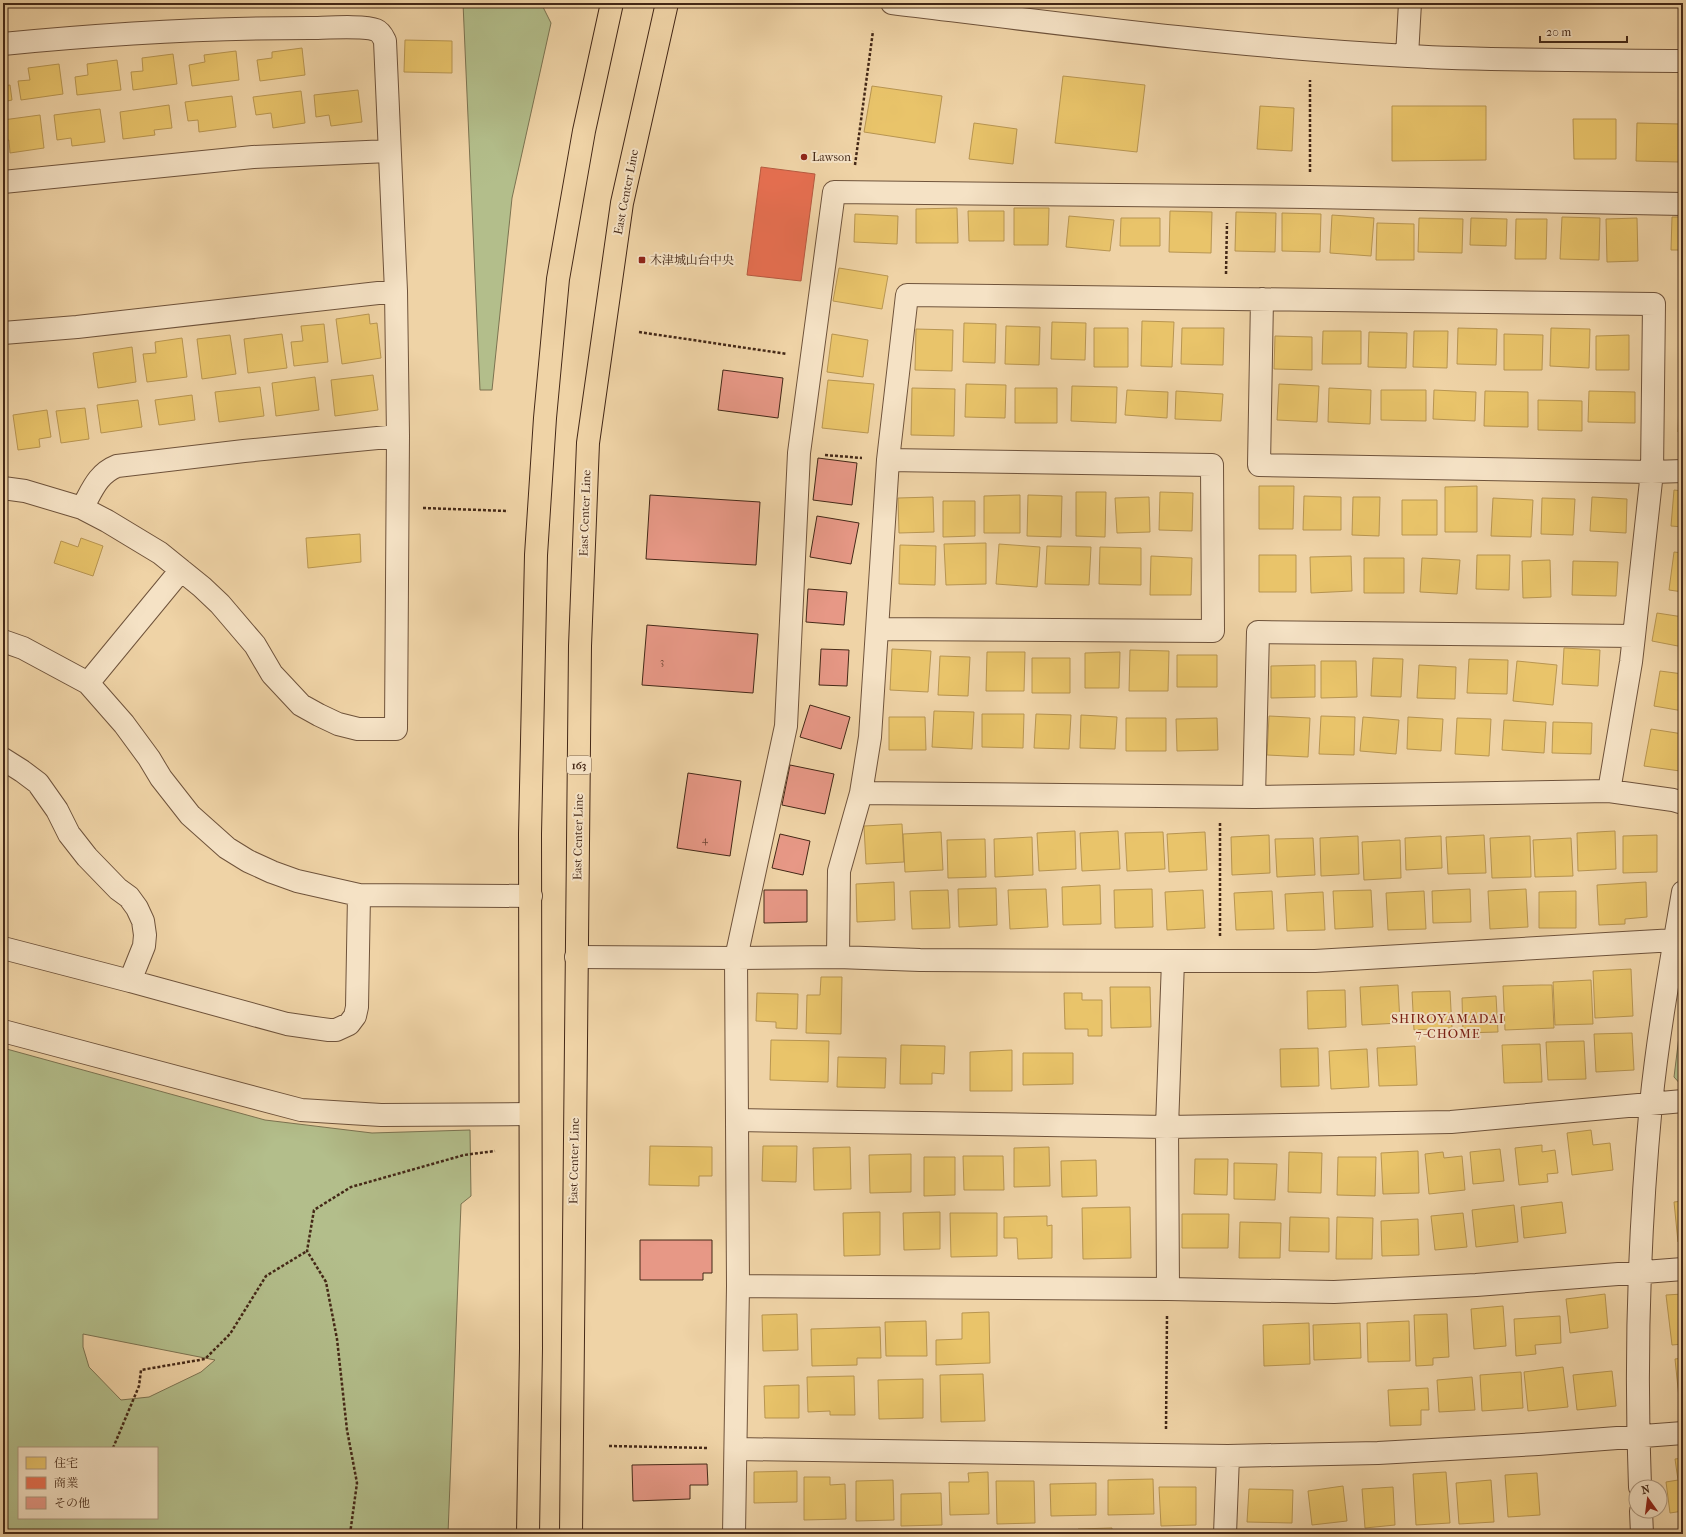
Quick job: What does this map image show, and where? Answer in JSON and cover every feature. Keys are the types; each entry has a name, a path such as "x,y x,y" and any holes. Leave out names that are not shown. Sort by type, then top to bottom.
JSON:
{"highway":[{"path":"528,1534 531,1348 530,834 536,555 545,418 558,279 584,131 612,3"},
{"name":"East Center Line","path":"571,1534 580,646 588,443 622,203 667,3"}],"street":[{"path":"892,3 1196,40 1407,56 1496,59 1683,61"},
{"path":"1407,56 1410,3"},
{"path":"3,44 182,31 282,28 362,28 375,30 381,34 385,41 396,291 398,436 396,729 358,729 345,726 319,715 301,704 272,674 255,645 238,624 202,587 160,553 108,521 82,508 25,491 3,488"},
{"path":"3,182 253,157 389,150"},
{"path":"734,1534 738,1286 736,958 786,726 799,453 834,192 1310,197 1683,204"},
{"path":"3,333 77,327 396,291"},
{"path":"838,957 839,871 861,793 870,737 888,460 907,295 1654,304 1652,472 1632,662 1609,791"},
{"path":"1262,299 1259,465 1652,472 1683,471"},
{"path":"82,508 95,483 108,470 117,466 244,451 398,436"},
{"path":"878,629 1213,630 1212,465 888,460"},
{"path":"88,683 181,570"},
{"path":"1254,797 1258,632 1634,636"},
{"path":"3,641 23,648 88,683 124,724 149,758 174,797 190,815 227,848 248,861 297,881 358,895 531,896"},
{"path":"3,759 22,770 38,783 57,810 69,834 87,857 118,889 129,897 137,908 143,921 145,935 144,946 130,981"},
{"path":"861,793 1254,797 1609,791 1673,800 1683,803"},
{"path":"1640,1479 1638,1437 1639,1274 1651,1104 1683,892"},
{"path":"3,948 287,1024 336,1030 349,1024 355,1016 357,1007 358,895"},
{"path":"576,957 838,957 920,960 1315,961 1675,940"},
{"path":"1168,1289 1167,1127 1173,961"},
{"path":"3,1031 301,1110 381,1114 530,1114"},
{"path":"737,1120 1167,1127 1451,1122 1683,1101"},
{"path":"738,1286 1168,1289 1334,1292 1476,1285 1639,1274 1683,1269"},
{"path":"736,1449 1228,1456 1378,1453 1683,1433"},
{"path":"1225,1534 1228,1456"},
{"path":"1641,1519 1642,1534"}],"path":[{"path":"851,192 873,31"},
{"path":"1310,80 1310,197"},
{"path":"1226,299 1228,196"},
{"path":"639,332 812,358"},
{"path":"799,453 888,460"},
{"path":"398,508 508,511"},
{"path":"1220,796 1220,961"},
{"path":"350,1534 357,1483 347,1430 337,1339 326,1282 308,1251 314,1210 351,1188 464,1155 495,1152"},
{"path":"113,1447 138,1386 142,1370 204,1359 230,1334 266,1276 308,1251"},
{"path":"1165,1455 1168,1289"},
{"path":"609,1446 736,1449"}],"green space":[{"path":"463,3 541,3 551,23 512,198 492,390 480,390"},
{"path":"1683,1004 1683,1087 1674,1077"},
{"path":"3,1048 265,1120 372,1133 470,1130 471,1196 461,1204 448,1534 3,1534","holes":["83,1334 215,1360 201,1372 149,1397 121,1400 89,1367 83,1347"]}],"building: 住宅":[{"path":"405,40 452,41 452,73 404,72"},
{"path":"302,48 305,75 260,81 257,60 272,58 272,52"},
{"path":"236,51 239,80 192,86 189,65 205,62 204,55"},
{"path":"173,54 177,84 133,90 131,72 143,71 142,58"},
{"path":"117,60 121,90 77,95 75,77 88,75 87,64"},
{"path":"59,64 63,94 21,100 18,81 30,80 28,68"},
{"path":"1063,76 1145,85 1137,152 1055,143"},
{"path":"10,85 12,100 3,102 3,86"},
{"path":"872,86 942,96 935,143 864,132"},
{"path":"358,90 362,122 331,126 329,115 316,117 314,95"},
{"path":"301,91 305,123 273,128 271,113 256,115 253,97"},
{"path":"232,96 236,127 199,132 198,120 188,121 185,102"},
{"path":"169,105 172,128 154,130 155,135 123,139 120,112"},
{"path":"1260,106 1294,108 1292,151 1257,149"},
{"path":"1392,106 1486,106 1486,160 1392,161"},
{"path":"100,109 105,142 72,146 71,138 57,140 54,115"},
{"path":"40,115 44,148 10,153 9,140 3,141 3,120"},
{"path":"1573,119 1616,119 1616,159 1574,159"},
{"path":"974,123 1017,129 1013,164 969,159"},
{"path":"1637,123 1680,124 1679,162 1636,161"},
{"path":"957,208 958,243 916,243 916,209"},
{"path":"1014,208 1049,208 1048,245 1014,245"},
{"path":"968,211 1004,211 1004,241 969,241"},
{"path":"1170,211 1212,212 1211,253 1169,252"},
{"path":"1236,212 1276,213 1275,252 1235,251"},
{"path":"1282,213 1321,214 1320,252 1282,251"},
{"path":"855,214 898,216 897,244 854,242"},
{"path":"1332,215 1374,218 1371,256 1330,253"},
{"path":"1069,216 1114,220 1110,251 1066,247"},
{"path":"1562,217 1600,218 1599,260 1560,259"},
{"path":"1672,217 1683,217 1683,250 1671,250"},
{"path":"1121,218 1160,218 1160,246 1120,246"},
{"path":"1419,218 1463,219 1462,253 1418,252"},
{"path":"1471,218 1507,219 1506,246 1470,245"},
{"path":"1637,218 1638,261 1607,262 1606,219"},
{"path":"1516,219 1547,219 1546,259 1515,259"},
{"path":"1377,223 1414,224 1414,260 1376,260"},
{"path":"839,268 888,276 882,309 833,301"},
{"path":"369,314 370,324 377,323 381,358 342,364 336,319"},
{"path":"1142,321 1174,322 1172,367 1141,366"},
{"path":"1052,322 1086,323 1085,360 1051,359"},
{"path":"964,323 996,324 995,363 963,362"},
{"path":"324,324 328,362 294,366 291,342 303,341 301,326"},
{"path":"1006,326 1040,327 1039,365 1005,364"},
{"path":"1094,328 1128,328 1128,367 1094,367"},
{"path":"1182,328 1224,328 1223,365 1181,364"},
{"path":"1458,328 1497,329 1496,365 1457,364"},
{"path":"1551,328 1590,329 1589,368 1550,366"},
{"path":"916,329 953,330 952,371 915,370"},
{"path":"1323,331 1361,331 1361,364 1322,364"},
{"path":"1414,331 1448,331 1447,368 1413,367"},
{"path":"1369,332 1407,333 1406,368 1368,367"},
{"path":"282,334 287,368 248,373 244,339"},
{"path":"832,334 868,340 863,377 827,372"},
{"path":"1504,334 1543,335 1542,370 1504,370"},
{"path":"230,335 236,374 202,379 197,339"},
{"path":"1629,335 1629,370 1596,370 1596,336"},
{"path":"1275,336 1312,337 1312,370 1274,369"},
{"path":"182,338 187,377 147,382 143,354 156,353 155,342"},
{"path":"132,347 136,382 98,388 93,353"},
{"path":"373,375 378,410 335,416 331,380"},
{"path":"315,377 319,410 276,416 272,383"},
{"path":"828,380 874,384 868,433 822,428"},
{"path":"966,384 1006,385 1005,418 965,417"},
{"path":"1279,384 1319,386 1317,422 1277,420"},
{"path":"1072,386 1117,387 1116,423 1071,421"},
{"path":"260,387 264,416 219,422 215,392"},
{"path":"912,388 955,389 954,436 911,435"},
{"path":"1015,388 1057,388 1057,423 1015,423"},
{"path":"1329,388 1371,390 1370,424 1328,422"},
{"path":"1127,390 1168,392 1167,418 1125,415"},
{"path":"1381,390 1426,390 1426,421 1381,420"},
{"path":"1434,390 1476,392 1475,421 1433,419"},
{"path":"1176,391 1223,394 1221,421 1175,419"},
{"path":"1485,391 1528,392 1528,427 1484,426"},
{"path":"1589,391 1635,392 1635,423 1588,422"},
{"path":"192,395 195,420 159,425 155,400"},
{"path":"138,400 142,427 101,433 97,405"},
{"path":"1538,400 1582,401 1582,431 1538,430"},
{"path":"1679,400 1683,400 1683,432 1678,432"},
{"path":"85,408 89,439 61,443 56,411"},
{"path":"47,410 51,437 39,439 40,447 18,450 13,415"},
{"path":"1259,486 1294,486 1293,529 1259,529"},
{"path":"1477,486 1477,532 1445,532 1445,487"},
{"path":"1674,490 1683,491 1683,527 1671,526"},
{"path":"1076,492 1106,492 1105,537 1076,536"},
{"path":"1160,492 1193,493 1192,531 1159,530"},
{"path":"1020,495 1020,533 984,533 984,496"},
{"path":"1028,495 1062,496 1061,537 1027,536"},
{"path":"1304,496 1341,497 1341,530 1303,530"},
{"path":"933,497 934,532 899,533 898,498"},
{"path":"1149,497 1150,532 1117,533 1115,498"},
{"path":"1353,497 1380,497 1379,536 1352,535"},
{"path":"1592,497 1627,499 1626,533 1590,531"},
{"path":"1493,498 1533,500 1531,537 1491,536"},
{"path":"1542,498 1575,499 1573,535 1541,534"},
{"path":"1402,500 1437,500 1437,535 1402,535"},
{"path":"943,501 975,501 975,536 943,537"},
{"path":"360,534 361,562 308,568 306,538"},
{"path":"81,538 103,546 93,576 54,563 61,541 78,547"},
{"path":"986,543 986,584 946,585 944,544"},
{"path":"999,544 1040,547 1037,587 996,584"},
{"path":"900,545 936,546 935,585 899,584"},
{"path":"1047,546 1091,547 1089,585 1045,584"},
{"path":"1100,547 1141,548 1141,585 1099,584"},
{"path":"1674,552 1683,553 1683,592 1669,590"},
{"path":"1259,555 1296,555 1296,592 1259,592"},
{"path":"1477,555 1510,555 1509,590 1476,589"},
{"path":"1151,556 1192,558 1191,595 1150,595"},
{"path":"1351,556 1352,591 1311,593 1310,557"},
{"path":"1364,558 1404,558 1404,593 1364,593"},
{"path":"1422,558 1460,560 1457,594 1420,592"},
{"path":"1550,560 1551,597 1523,598 1522,561"},
{"path":"1573,561 1618,562 1616,596 1572,595"},
{"path":"1657,613 1683,617 1683,647 1652,641"},
{"path":"1564,648 1600,650 1598,686 1562,684"},
{"path":"892,649 931,651 928,692 890,690"},
{"path":"1130,650 1169,651 1168,691 1129,691"},
{"path":"987,652 1025,652 1024,691 986,691"},
{"path":"1120,652 1119,688 1085,688 1085,653"},
{"path":"1177,655 1217,655 1217,687 1177,687"},
{"path":"940,656 970,657 968,696 938,695"},
{"path":"1032,658 1070,658 1070,693 1032,693"},
{"path":"1373,658 1403,659 1401,697 1371,696"},
{"path":"1469,659 1508,660 1507,694 1467,693"},
{"path":"1321,661 1356,661 1357,697 1321,698"},
{"path":"1517,661 1557,665 1553,705 1513,701"},
{"path":"1315,665 1315,697 1271,698 1271,666"},
{"path":"1419,665 1456,667 1455,699 1417,698"},
{"path":"1660,671 1683,674 1683,711 1654,706"},
{"path":"934,711 974,712 972,749 932,747"},
{"path":"982,714 1024,714 1023,748 982,747"},
{"path":"1036,714 1071,715 1069,749 1034,748"},
{"path":"1081,715 1117,717 1115,749 1080,748"},
{"path":"1269,716 1310,718 1308,757 1267,755"},
{"path":"1321,716 1355,717 1354,755 1319,754"},
{"path":"889,717 925,717 926,750 889,750"},
{"path":"1363,717 1399,720 1396,754 1360,751"},
{"path":"1408,717 1443,719 1441,751 1407,749"},
{"path":"1126,718 1166,718 1166,751 1126,751"},
{"path":"1217,718 1218,750 1177,751 1176,719"},
{"path":"1457,718 1491,719 1489,756 1455,754"},
{"path":"1504,720 1546,722 1544,753 1502,750"},
{"path":"1553,722 1592,723 1591,754 1552,753"},
{"path":"1651,729 1683,734 1683,756 1680,771 1644,766"},
{"path":"902,824 904,862 866,864 864,826"},
{"path":"1075,831 1076,869 1039,871 1037,833"},
{"path":"1118,831 1120,869 1082,871 1080,833"},
{"path":"1615,831 1616,869 1578,871 1577,833"},
{"path":"941,832 943,870 905,872 903,834"},
{"path":"1163,832 1165,869 1127,871 1125,833"},
{"path":"1205,832 1207,870 1169,872 1167,834"},
{"path":"1269,835 1270,873 1232,875 1231,837"},
{"path":"1484,835 1486,873 1448,874 1446,837"},
{"path":"1657,835 1657,872 1623,873 1623,836"},
{"path":"1358,836 1359,874 1321,876 1320,838"},
{"path":"1441,836 1442,868 1406,870 1405,838"},
{"path":"1530,836 1531,877 1492,878 1490,838"},
{"path":"1032,837 1033,875 995,877 994,839"},
{"path":"1313,838 1315,875 1277,877 1275,839"},
{"path":"1571,838 1573,876 1535,877 1533,840"},
{"path":"985,839 986,877 948,878 947,840"},
{"path":"1400,840 1401,878 1364,880 1362,842"},
{"path":"894,882 895,920 857,922 856,884"},
{"path":"1646,882 1647,917 1625,919 1625,924 1599,925 1597,885"},
{"path":"1100,885 1101,924 1063,925 1062,887"},
{"path":"996,888 997,925 959,927 958,889"},
{"path":"1046,889 1048,927 1010,929 1008,890"},
{"path":"1152,889 1153,927 1115,928 1114,890"},
{"path":"1470,889 1471,922 1433,923 1432,891"},
{"path":"1526,889 1528,927 1490,929 1488,891"},
{"path":"948,890 950,928 912,929 910,891"},
{"path":"1203,890 1205,928 1167,930 1165,892"},
{"path":"1371,890 1373,927 1335,929 1333,891"},
{"path":"1272,891 1274,929 1236,930 1234,893"},
{"path":"1424,891 1426,929 1388,930 1386,893"},
{"path":"1576,891 1576,928 1539,928 1539,892"},
{"path":"1323,892 1325,930 1287,931 1285,894"},
{"path":"1631,969 1633,1016 1595,1018 1593,971"},
{"path":"821,977 842,977 841,1034 806,1033 807,995 820,995"},
{"path":"1591,980 1593,1024 1555,1025 1553,982"},
{"path":"1398,985 1400,1023 1362,1025 1360,987"},
{"path":"1552,985 1554,1028 1505,1030 1503,986"},
{"path":"1110,987 1150,987 1151,1027 1111,1028"},
{"path":"1345,990 1346,1027 1308,1029 1307,991"},
{"path":"1450,991 1452,1028 1414,1030 1412,992"},
{"path":"757,993 798,994 797,1029 776,1028 776,1022 756,1021"},
{"path":"1064,993 1082,993 1082,1000 1102,1000 1102,1036 1088,1036 1088,1029 1065,1029"},
{"path":"1496,996 1498,1032 1463,1033 1462,998"},
{"path":"1632,1033 1634,1070 1596,1072 1594,1034"},
{"path":"771,1040 829,1041 828,1082 770,1080"},
{"path":"1584,1041 1586,1079 1548,1080 1546,1042"},
{"path":"1540,1044 1542,1082 1504,1083 1502,1045"},
{"path":"901,1045 945,1046 944,1074 932,1073 932,1084 900,1084"},
{"path":"1415,1046 1417,1085 1379,1086 1377,1048"},
{"path":"1318,1048 1319,1086 1281,1087 1280,1049"},
{"path":"1367,1049 1369,1087 1331,1089 1329,1051"},
{"path":"1012,1050 1012,1091 970,1091 970,1052"},
{"path":"1023,1053 1073,1053 1073,1084 1023,1085"},
{"path":"838,1057 886,1058 885,1088 837,1087"},
{"path":"1591,1130 1593,1145 1610,1143 1613,1170 1572,1175 1567,1133"},
{"path":"1542,1145 1542,1152 1555,1150 1558,1173 1547,1174 1548,1182 1519,1185 1515,1148"},
{"path":"650,1146 712,1147 712,1176 699,1176 699,1186 649,1185"},
{"path":"763,1146 797,1146 796,1182 762,1181"},
{"path":"850,1147 851,1189 814,1190 813,1148"},
{"path":"1049,1147 1050,1186 1014,1187 1014,1148"},
{"path":"1500,1149 1504,1181 1473,1184 1470,1152"},
{"path":"1418,1151 1419,1193 1383,1194 1381,1153"},
{"path":"1289,1152 1322,1153 1321,1193 1288,1192"},
{"path":"1443,1152 1444,1158 1462,1156 1465,1190 1429,1194 1425,1154"},
{"path":"911,1154 911,1192 870,1193 869,1155"},
{"path":"963,1156 1003,1156 1004,1190 964,1190"},
{"path":"924,1157 955,1157 955,1195 924,1196"},
{"path":"1338,1157 1376,1157 1375,1196 1337,1195"},
{"path":"1195,1159 1228,1159 1227,1195 1194,1194"},
{"path":"1096,1160 1097,1196 1062,1197 1061,1161"},
{"path":"1234,1163 1277,1164 1275,1200 1234,1199"},
{"path":"1683,1201 1683,1241 1678,1242 1674,1202"},
{"path":"1562,1202 1566,1233 1524,1238 1521,1207"},
{"path":"1514,1205 1518,1242 1476,1247 1472,1210"},
{"path":"1130,1207 1131,1258 1083,1259 1082,1208"},
{"path":"880,1212 880,1255 844,1256 843,1213"},
{"path":"940,1212 940,1249 904,1250 903,1213"},
{"path":"950,1213 997,1213 997,1256 951,1257"},
{"path":"1463,1213 1467,1247 1435,1250 1431,1216"},
{"path":"1182,1214 1229,1214 1228,1248 1182,1248"},
{"path":"1047,1216 1047,1226 1052,1225 1052,1258 1018,1259 1017,1238 1004,1238 1004,1217"},
{"path":"1290,1217 1329,1218 1329,1252 1289,1251"},
{"path":"1337,1217 1373,1218 1372,1259 1336,1259"},
{"path":"1418,1219 1419,1255 1382,1256 1381,1221"},
{"path":"1240,1222 1281,1223 1280,1258 1239,1258"},
{"path":"1605,1294 1608,1328 1570,1333 1566,1299"},
{"path":"1683,1294 1683,1344 1672,1345 1666,1295"},
{"path":"1503,1306 1506,1346 1474,1349 1471,1309"},
{"path":"989,1312 990,1363 936,1365 936,1340 962,1339 962,1313"},
{"path":"797,1314 798,1350 763,1351 762,1315"},
{"path":"1447,1314 1449,1357 1433,1358 1433,1365 1416,1366 1414,1315"},
{"path":"1560,1316 1561,1343 1535,1345 1536,1354 1516,1356 1514,1319"},
{"path":"926,1321 927,1356 886,1356 885,1322"},
{"path":"1409,1321 1410,1361 1368,1362 1367,1323"},
{"path":"1309,1323 1310,1364 1264,1366 1263,1325"},
{"path":"1360,1323 1361,1358 1314,1360 1313,1325"},
{"path":"880,1327 881,1358 857,1358 857,1365 812,1366 811,1329"},
{"path":"1683,1358 1683,1398 1679,1398 1675,1359"},
{"path":"1563,1367 1568,1407 1528,1411 1524,1372"},
{"path":"1612,1371 1616,1406 1577,1410 1573,1375"},
{"path":"1521,1372 1523,1408 1482,1411 1480,1375"},
{"path":"983,1374 985,1421 941,1422 940,1375"},
{"path":"854,1376 855,1415 830,1415 830,1411 808,1412 807,1377"},
{"path":"1472,1377 1475,1410 1439,1412 1437,1380"},
{"path":"923,1379 923,1418 879,1419 878,1380"},
{"path":"799,1385 799,1418 765,1418 764,1386"},
{"path":"1428,1388 1429,1410 1421,1410 1421,1425 1390,1426 1388,1390"},
{"path":"1683,1458 1683,1511 1670,1513 1668,1482 1678,1480 1675,1459"},
{"path":"797,1471 797,1502 754,1503 754,1472"},
{"path":"988,1472 989,1514 950,1515 949,1482 969,1482 968,1473"},
{"path":"1446,1472 1450,1523 1416,1525 1413,1474"},
{"path":"1537,1473 1540,1515 1508,1517 1505,1475"},
{"path":"804,1477 830,1477 830,1485 845,1484 846,1519 804,1520"},
{"path":"1153,1479 1154,1514 1108,1515 1108,1480"},
{"path":"893,1480 894,1520 856,1521 856,1481"},
{"path":"1491,1480 1494,1522 1459,1524 1456,1483"},
{"path":"996,1481 1034,1481 1035,1523 997,1524"},
{"path":"1096,1483 1096,1515 1051,1516 1050,1484"},
{"path":"1343,1486 1347,1521 1312,1525 1308,1491"},
{"path":"1159,1487 1196,1487 1196,1525 1161,1526"},
{"path":"1393,1487 1395,1525 1365,1528 1362,1489"},
{"path":"1249,1489 1293,1490 1292,1523 1247,1522"},
{"path":"941,1493 942,1525 901,1526 901,1494"},
{"path":"1112,1528 1112,1534 1078,1534 1078,1529"},
{"path":"1122,1532 1153,1532 1153,1534 1122,1534"}],"building: 商業":[{"path":"761,167 815,174 801,281 747,275"}],"building: その他":[{"path":"723,370 783,378 778,418 718,410"},
{"path":"818,458 857,463 852,505 813,500"},
{"path":"650,495 760,502 756,565 646,559"},
{"path":"817,516 859,523 851,564 810,557"},
{"path":"808,589 847,592 844,625 806,622"},
{"path":"647,625 758,634 753,693 642,685"},
{"path":"821,649 849,650 847,686 819,685"},
{"path":"810,705 850,717 841,749 800,737"},
{"path":"790,765 834,774 825,814 782,805"},
{"path":"688,773 741,781 730,856 677,848"},
{"path":"780,834 810,841 803,875 772,868"},
{"path":"764,890 807,890 807,922 764,923"},
{"path":"640,1240 712,1240 712,1273 703,1273 703,1280 640,1280"},
{"path":"707,1464 708,1485 690,1485 690,1499 633,1501 632,1465"}],"place":[{"name":"Lawson","path":"804,157"},
{"name":"木津城山台中央","path":"642,260"}],"district":[{"name":"SHIROYAMADAI 7-CHOME","path":"1448,1026"}]}
